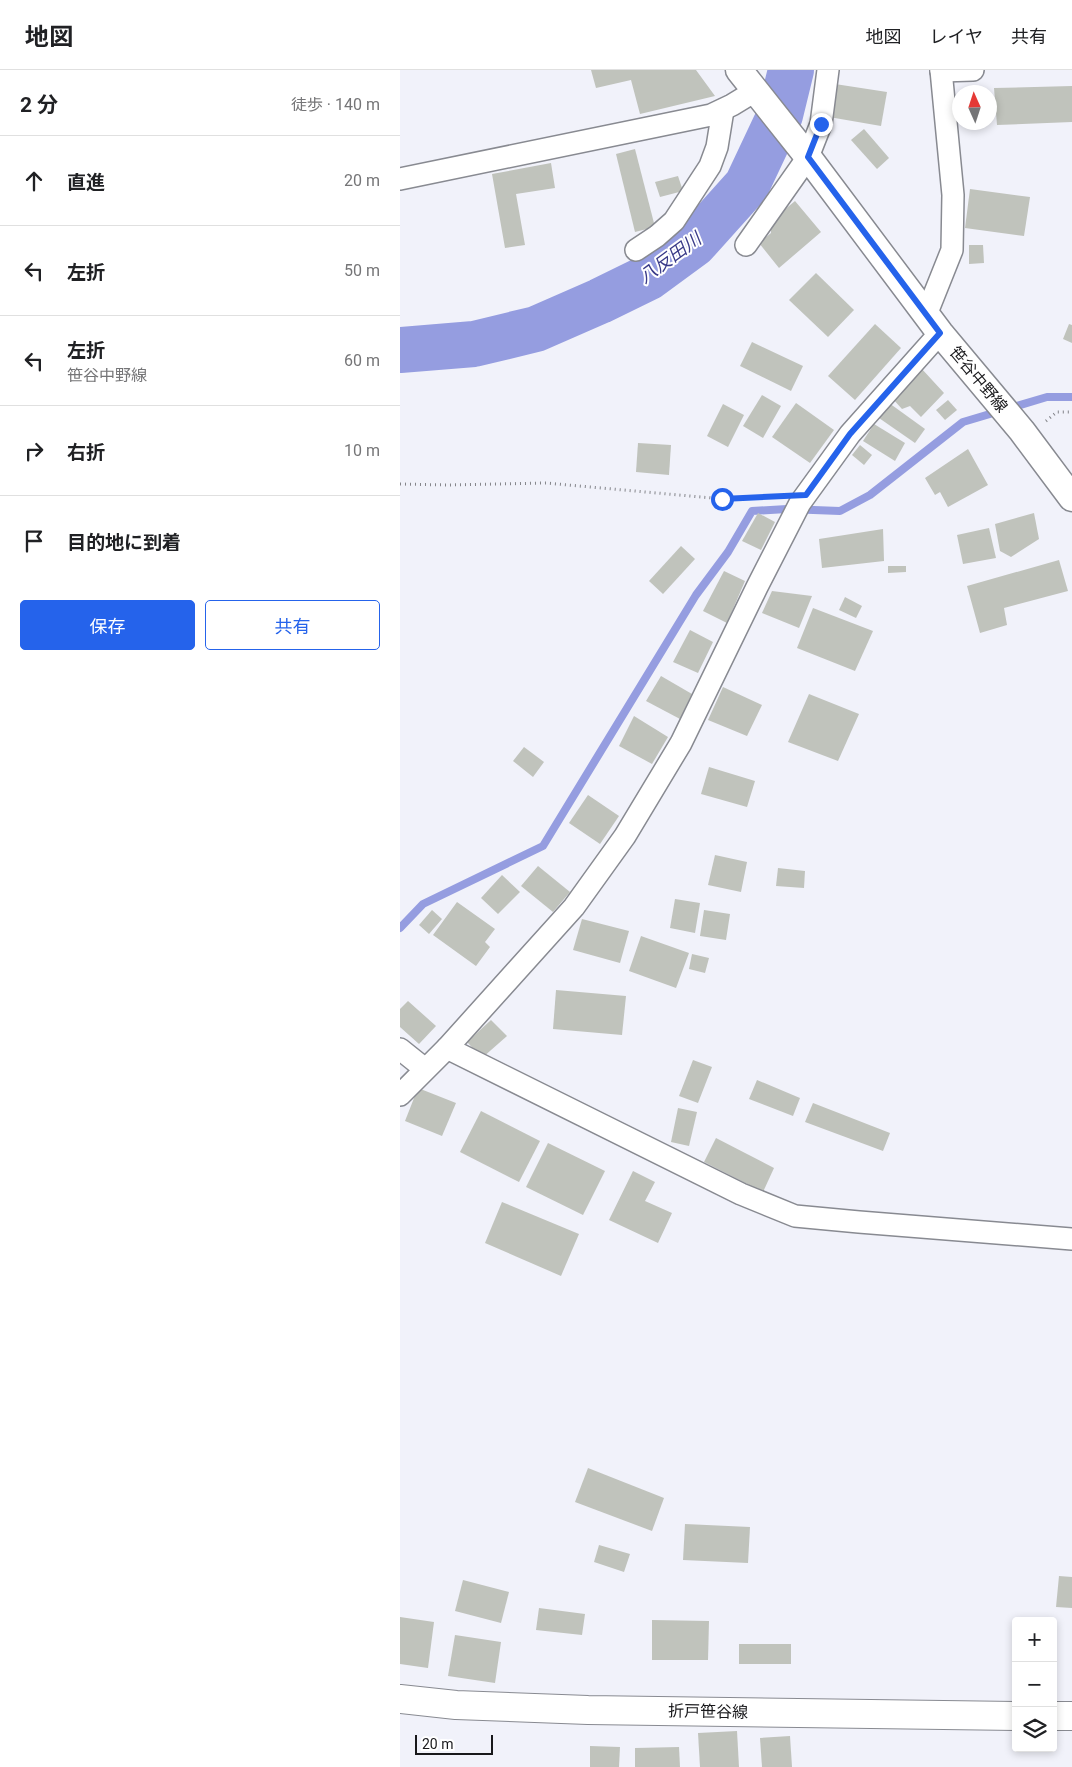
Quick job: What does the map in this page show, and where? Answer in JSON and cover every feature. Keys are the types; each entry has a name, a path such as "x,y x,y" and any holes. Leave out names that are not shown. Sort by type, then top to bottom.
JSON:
{"main road":[{"name":"折戸笹谷線","path":"400,1699 456,1705 588,1710 1012,1716"},
{"path":"1057,1716 1072,1716"}],"street":[{"name":"笹谷中野線","path":"739,70 808,157 934,324 1022,430 1072,498"},
{"path":"746,245 808,157 821,124 828,70"},
{"path":"400,1095 447,1048 574,908 625,836 681,743 757,587 800,506 850,434 934,324 952,250 953,195 941,70 973,70"},
{"path":"400,179 711,115 757,92"},
{"path":"636,250 657,236 674,221 710,166 718,147 723,110"},
{"path":"447,1048 741,1194 795,1216 1072,1239"},
{"path":"400,1049 425,1069"}],"path":[{"path":"400,484 546,483 800,506"}],"building":[{"path":"591,70 696,70 715,96 640,114 631,80 596,88"},
{"path":"835,84 887,92 881,126 829,117"},
{"path":"1072,86 1072,122 997,125 997,88"},
{"path":"864,129 889,158 877,169 851,140"},
{"path":"635,149 655,227 635,232 616,154"},
{"path":"551,163 555,188 516,194 525,245 505,248 492,174"},
{"path":"678,176 683,191 660,197 655,182"},
{"path":"970,189 1030,197 1024,236 965,228"},
{"path":"795,201 821,232 779,268 759,243 771,233 771,227 777,216"},
{"path":"969,245 983,245 984,263 969,264"},
{"path":"816,273 854,310 828,337 789,300"},
{"path":"875,324 901,348 855,400 828,376"},
{"path":"1069,324 1072,325 1072,343 1063,339"},
{"path":"752,342 803,366 791,391 740,366"},
{"path":"921,368 944,393 921,417 910,406 902,409 892,398"},
{"path":"762,395 781,406 763,438 743,426"},
{"path":"948,400 957,410 945,420 936,410"},
{"path":"796,403 834,430 810,463 772,437"},
{"path":"889,403 925,429 915,443 879,418"},
{"path":"723,404 744,415 728,447 707,436"},
{"path":"874,424 905,443 895,461 863,441"},
{"path":"638,443 671,445 669,475 636,472"},
{"path":"860,445 872,455 864,465 852,455"},
{"path":"968,449 988,485 948,507 940,492 935,495 925,478"},
{"path":"758,513 775,522 761,550 742,541"},
{"path":"1034,513 1039,539 1011,557 1000,551 995,524"},
{"path":"989,528 996,558 963,564 957,535"},
{"path":"883,529 884,561 822,568 819,539"},
{"path":"681,546 695,559 663,594 649,581"},
{"path":"1059,560 1068,591 1004,608 1007,625 980,633 967,586"},
{"path":"888,566 906,566 906,572 888,573"},
{"path":"724,571 745,581 727,623 703,611"},
{"path":"772,591 812,596 799,628 762,613"},
{"path":"845,597 862,606 856,618 839,610"},
{"path":"813,608 873,631 855,671 797,648"},
{"path":"690,630 713,642 698,673 673,662"},
{"path":"661,676 692,694 680,719 646,701"},
{"path":"723,687 762,705 747,736 708,720"},
{"path":"809,694 859,714 838,761 788,742"},
{"path":"634,716 668,737 652,764 619,746"},
{"path":"524,747 544,762 533,777 513,761"},
{"path":"709,767 755,781 747,807 701,794"},
{"path":"588,795 619,816 600,844 569,823"},
{"path":"715,855 747,862 741,892 708,885"},
{"path":"538,866 570,892 553,912 521,886"},
{"path":"778,868 805,871 804,888 776,886"},
{"path":"502,875 520,892 498,914 481,898"},
{"path":"675,899 700,903 695,933 670,928"},
{"path":"457,902 495,929 485,942 490,947 476,966 433,935"},
{"path":"432,910 442,919 429,934 419,925"},
{"path":"704,910 730,914 726,940 700,936"},
{"path":"582,919 629,931 620,963 573,950"},
{"path":"641,936 689,953 676,988 629,971"},
{"path":"692,954 709,958 705,973 689,969"},
{"path":"556,990 626,996 622,1035 553,1029"},
{"path":"408,1001 436,1026 419,1044 400,1027 400,1009"},
{"path":"491,1020 507,1036 482,1058 467,1042"},
{"path":"693,1060 712,1067 698,1103 679,1096"},
{"path":"757,1080 800,1098 793,1116 749,1099"},
{"path":"418,1088 456,1103 442,1136 405,1121"},
{"path":"813,1103 890,1133 883,1151 805,1122"},
{"path":"678,1108 697,1112 689,1146 671,1142"},
{"path":"481,1111 540,1141 519,1182 460,1152"},
{"path":"716,1138 774,1168 763,1192 704,1162"},
{"path":"548,1143 605,1171 583,1215 526,1187"},
{"path":"633,1171 655,1182 645,1201 672,1213 658,1243 609,1220"},
{"path":"502,1202 579,1234 561,1276 485,1243"},
{"path":"588,1468 664,1498 652,1531 575,1502"},
{"path":"685,1524 750,1527 748,1563 683,1560"},
{"path":"599,1545 630,1554 624,1572 594,1562"},
{"path":"1059,1576 1072,1577 1072,1608 1056,1607"},
{"path":"463,1580 509,1592 501,1623 455,1611"},
{"path":"539,1608 585,1614 582,1635 536,1630"},
{"path":"400,1617 434,1622 428,1668 400,1664"},
{"path":"652,1620 709,1621 708,1660 652,1660"},
{"path":"455,1635 501,1642 495,1683 448,1676"},
{"path":"739,1644 791,1644 791,1664 739,1664"},
{"path":"737,1731 739,1767 700,1767 698,1733"},
{"path":"790,1736 792,1767 762,1767 760,1738"},
{"path":"590,1746 620,1747 619,1767 590,1767"},
{"path":"679,1747 680,1767 635,1767 635,1748"}],"waterway":[{"name":"八反田川","path":"400,350 474,344 536,329 649,277 694,244 747,185 780,115 791,70"},
{"path":"400,928 423,904 543,846 696,595 728,552 752,511 787,509 840,511 870,495 963,422 1047,397 1072,397"}],"route":[{"path":"722,499 806,495 850,434 940,333 808,157 821,124"}]}
